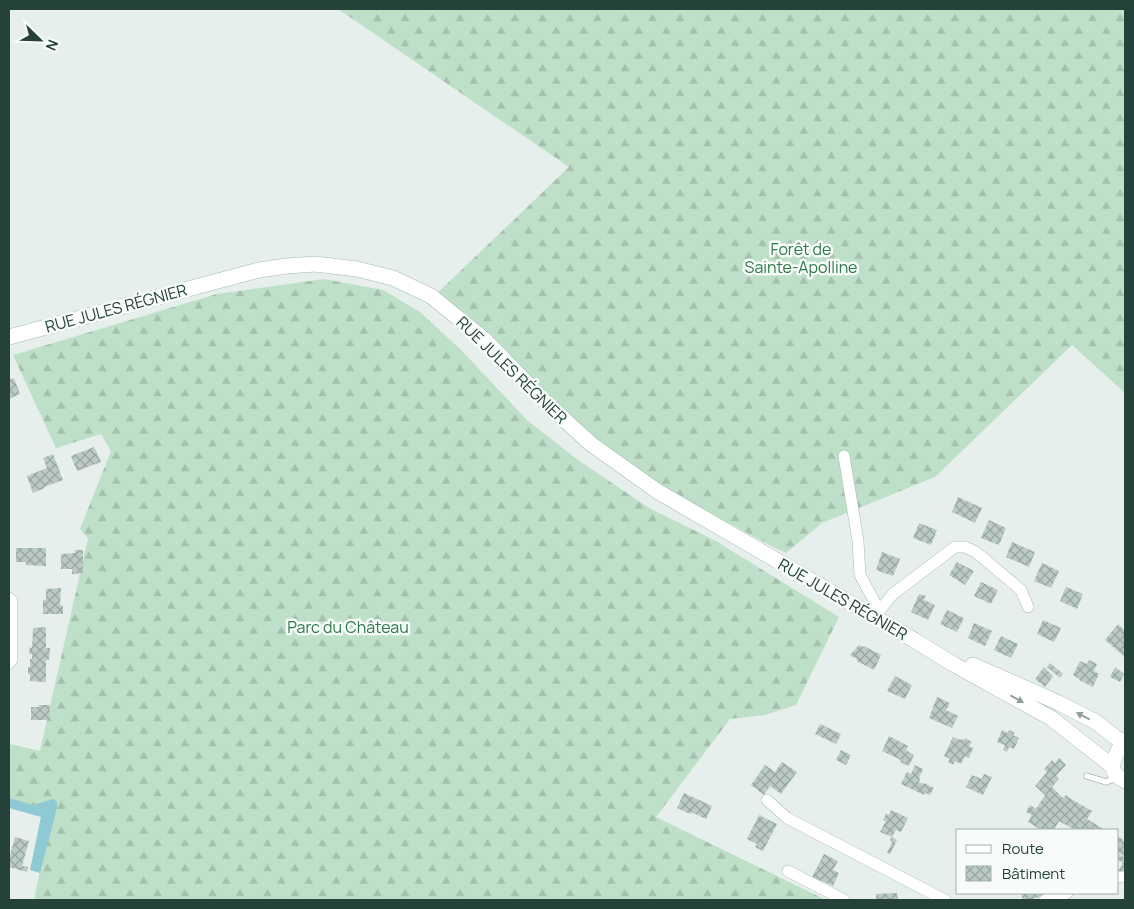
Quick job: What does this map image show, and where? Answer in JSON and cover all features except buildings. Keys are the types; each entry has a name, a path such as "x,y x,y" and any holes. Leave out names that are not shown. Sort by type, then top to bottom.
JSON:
{"street":[{"name":"RUE JULES RÉGNIER","path":"9,337 259,270 315,264 357,269 393,278 431,296 477,333 544,401 591,444 657,491 876,613 914,640 953,664 1051,718 1118,774"},
{"path":"844,456 858,541 860,575 876,613 893,594 955,548 960,547 976,552 1021,590 1028,607"},
{"path":"9,598 12,602 12,660 9,663"},
{"name":"RUE JULES RÉGNIER","path":"914,640 1059,704 1096,722 1115,737 1125,742"},
{"path":"1118,774 1112,763 1121,744 1125,742"},
{"path":"767,800 787,818 946,900"},
{"path":"788,871 844,900"},
{"path":"1045,900 1064,894"}],"lane":[{"path":"1087,776 1106,782 1118,774"}],"green space":[{"name":"Forêt de Sainte-Apolline","path":"338,9 1125,9 1125,393 1072,345 935,477 822,523 786,553 777,549 638,475 563,417 428,302 569,167"},
{"name":"Parc du Château","path":"324,279 383,290 420,312 461,350 527,420 578,460 649,508 716,541 839,617 796,705 765,715 730,719 656,817 826,900 34,900 51,817 9,802 9,744 40,751 88,538 80,529 111,451 101,434 56,448 13,355 217,294"}],"water":[{"path":"9,798 33,805 53,799 57,802 40,873 30,870 41,817 9,808"}]}
